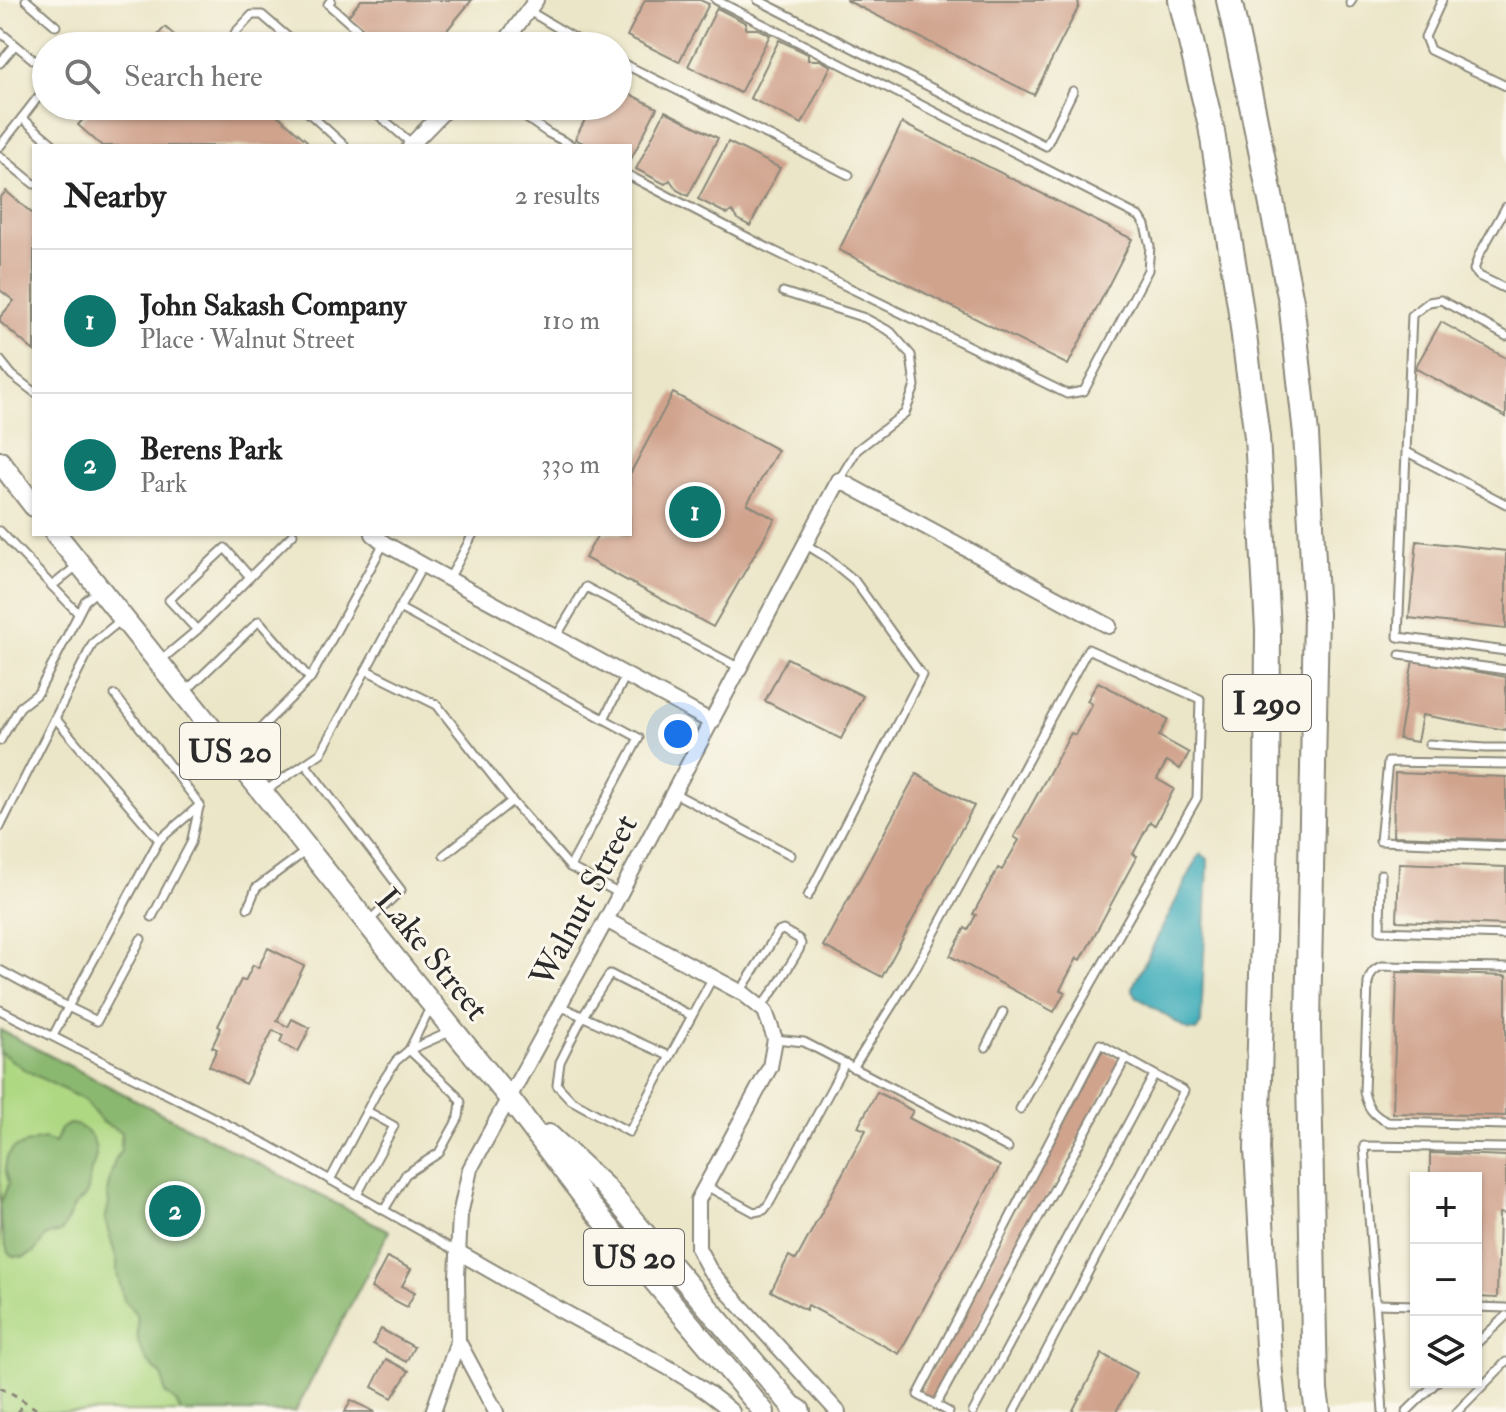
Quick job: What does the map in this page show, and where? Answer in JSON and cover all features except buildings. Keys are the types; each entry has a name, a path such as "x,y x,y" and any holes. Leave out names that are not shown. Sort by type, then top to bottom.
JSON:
{"highway":[{"name":"I 290","path":"1181,0 1211,126 1240,305 1257,437 1268,630 1267,799 1257,1149 1274,1412"},
{"name":"I 290","path":"1229,0 1291,301 1306,434 1316,614 1308,1025 1318,1405"}],"main road":[{"path":"0,462 32,503"},
{"name":"Lake Street","path":"58,536 509,1098 585,1199 764,1412"},
{"name":"US 20","path":"509,1098 604,1186 797,1411"}],"street":[{"path":"512,32 532,6"},
{"path":"414,144 436,120"},
{"path":"839,480 1109,626"},
{"name":"Walnut Street","path":"433,1412 458,1341 460,1215 470,1169 839,480"},
{"path":"379,538 712,722"},
{"path":"606,920 740,992 765,1011 775,1039 770,1067 698,1200 698,1248 709,1269 838,1412"},
{"path":"458,1252 654,1359 728,1408"},
{"path":"458,1341 496,1412"}],"lane":[{"path":"26,0 56,26"},
{"path":"331,0 328,4 360,32"},
{"path":"632,177 768,248 1067,394 1084,391 1148,270 1150,246 1140,217 716,0"},
{"path":"758,0 1046,146 1073,91"},
{"path":"1442,0 1425,37 1430,50 1506,86"},
{"path":"532,6 568,32"},
{"path":"236,32 252,15 262,15 282,32"},
{"path":"0,32 32,59"},
{"path":"0,63 15,45"},
{"path":"632,68 849,175"},
{"path":"0,146 32,105"},
{"path":"22,118 53,144"},
{"path":"316,120 343,144"},
{"path":"384,120 412,144"},
{"path":"529,120 569,144"},
{"path":"0,156 32,182"},
{"path":"1506,207 1474,270 1479,276 1506,289"},
{"path":"783,292 865,318 891,332 911,355 915,386 905,413 857,450 839,480"},
{"path":"1506,336 1441,300 1429,302 1412,315 1398,637 1506,651"},
{"path":"0,360 12,375 32,390"},
{"path":"1407,452 1506,504"},
{"path":"0,531 78,613"},
{"path":"159,663 197,630 291,536"},
{"path":"449,579 472,536"},
{"path":"233,756 310,679 379,538"},
{"path":"805,544 854,580 922,675 808,896"},
{"path":"197,630 169,600 225,548 250,577"},
{"path":"52,586 79,563"},
{"path":"263,793 321,753 423,565"},
{"path":"556,637 586,587 740,668"},
{"path":"0,741 20,707 38,693 85,601 100,589"},
{"path":"399,608 639,738 570,867"},
{"path":"0,825 93,643 123,618"},
{"path":"183,693 259,621 310,679"},
{"path":"853,1068 916,967 1088,649 1200,699 1197,798 1020,1109"},
{"path":"1400,655 1506,670"},
{"path":"366,670 437,705 512,801 570,867 620,894"},
{"path":"604,719 626,675"},
{"path":"115,695 200,805"},
{"path":"55,718 159,840"},
{"path":"1429,744 1506,748"},
{"path":"1506,764 1388,762 1380,841 1506,846"},
{"path":"306,765 401,890 367,923"},
{"path":"674,793 791,855"},
{"path":"444,855 512,801"},
{"path":"53,1036 159,840 200,805"},
{"path":"152,917 191,843 200,805"},
{"path":"248,908 256,888 308,850"},
{"path":"1381,874 1380,931 1506,935"},
{"path":"740,992 778,932 783,930 799,939 799,950 761,1007"},
{"path":"0,970 97,1021 141,939"},
{"path":"1506,968 1376,968 1370,974 1368,983 1364,1092 1366,1103 1373,1113 1388,1122 1506,1125"},
{"path":"692,1016 610,974 583,1016 560,1062 557,1085 571,1100 629,1132 669,1056 692,1016 713,977"},
{"path":"409,1050 431,1004"},
{"path":"560,1006 669,1056"},
{"path":"0,1010 270,1146 458,1252"},
{"path":"986,1047 1003,1012"},
{"path":"330,1180 396,1061 409,1050 453,1030"},
{"path":"775,1039 804,1042 1008,1148"},
{"path":"949,1412 918,1395 1100,1044 1184,1091 1014,1412"},
{"path":"384,1210 406,1174 439,1153 459,1117 461,1102 455,1093 409,1050"},
{"path":"936,1405 1126,1058"},
{"path":"706,1186 754,1212 764,1210 845,1063"},
{"path":"973,1412 1154,1075"},
{"path":"357,1195 394,1126 367,1111"},
{"path":"1383,1412 1364,1146 1506,1148"},
{"path":"1375,1304 1410,1305"},
{"path":"1482,1307 1506,1308"},
{"path":"1482,1338 1506,1316"},
{"path":"1457,1412 1506,1362"},
{"path":"1406,1412 1431,1388"}],"path":[{"path":"0,1388 41,1412"},
{"path":"18,1412 25,1401"}],"green space":[{"path":"0,1030 389,1231 295,1412 0,1412"},
{"path":"0,1030 389,1231 295,1412 181,1412 176,1402 165,1393 163,1377 147,1361 138,1343 137,1315 124,1300 105,1220 110,1178 121,1150 121,1132 102,1122 84,1100 25,1070 0,1052"},
{"path":"69,1124 84,1129 95,1147 96,1158 87,1192 74,1206 62,1231 46,1236 34,1252 24,1257 14,1256 5,1244 0,1219 0,1204 9,1183 5,1169 7,1157 14,1148 35,1141 45,1139 55,1143 61,1129"}],"water":[{"path":"1201,854 1208,859 1208,864 1201,1024 1196,1031 1188,1030 1137,997 1132,988"}],"place":[{"name":"John Sakash Company","path":"695,512"},
{"name":"Berens Park","path":"175,1211"}]}
